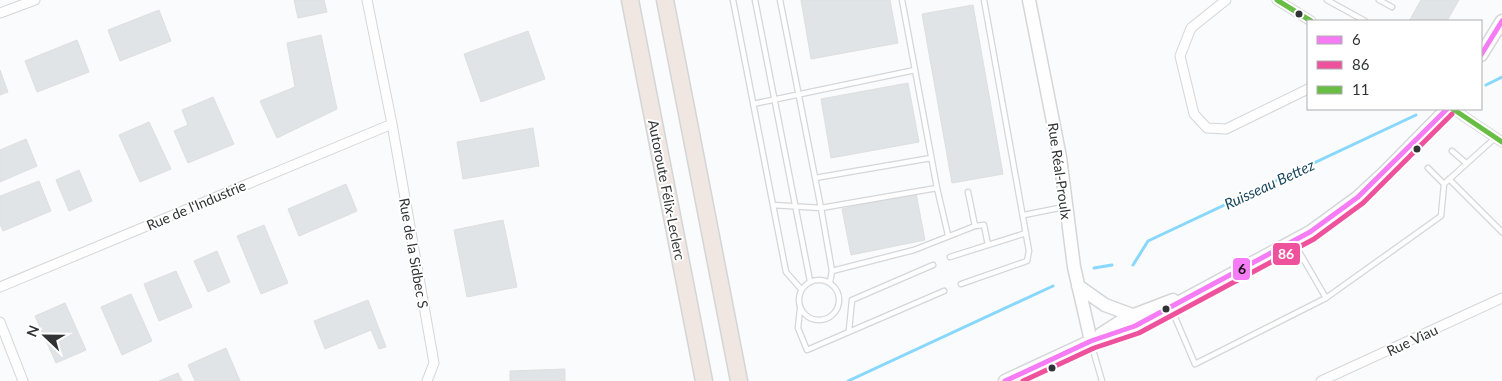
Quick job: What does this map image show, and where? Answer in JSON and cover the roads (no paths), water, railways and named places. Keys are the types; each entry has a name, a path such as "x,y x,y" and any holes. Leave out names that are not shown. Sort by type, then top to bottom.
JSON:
{"highway":[{"name":"Autoroute Félix-Leclerc","path":"630,0 704,381"},
{"path":"665,0 739,381"}],"street":[{"path":"0,14 35,0"},
{"name":"Rue de la Sidbec S","path":"367,0 392,124 434,363 427,381"},
{"name":"Rue Réal-Proulx","path":"1029,0 1059,150 1078,286 1091,341"},
{"path":"1226,0 1191,28 1180,56 1194,114 1207,128 1226,129 1307,89"},
{"path":"1281,1 1310,20"},
{"path":"1482,53 1502,21"},
{"path":"1005,381 1091,341 1135,326 1310,232 1358,196 1413,146 1446,110"},
{"path":"1455,110 1499,139"},
{"name":"Rue de l'Industrie","path":"0,287 392,124"},
{"path":"1078,286 1105,305 1132,315"},
{"path":"1091,341 1132,315 1197,292"},
{"name":"Rue Viau","path":"1322,381 1502,298"},
{"path":"0,322 23,381"}],"lane":[{"path":"733,0 786,272 801,290"},
{"path":"755,0 810,281"},
{"path":"780,0 821,208 832,271 830,282"},
{"path":"902,0 931,158 948,235"},
{"path":"961,284 1027,261 1029,251 984,0"},
{"path":"1327,0 1363,20"},
{"path":"1378,0 1392,8"},
{"path":"753,104 799,96 915,70"},
{"path":"1171,307 1195,364 1326,298 1441,216 1444,184 1466,163 1499,139"},
{"path":"1452,151 1466,163"},
{"path":"815,178 931,158"},
{"path":"1428,168 1444,184"},
{"path":"1449,179 1502,232"},
{"path":"773,205 821,208 937,188"},
{"path":"968,192 975,226"},
{"path":"1024,216 1066,207"},
{"path":"832,271 914,250 948,235 975,226 984,225 988,245"},
{"path":"950,257 1026,233"},
{"path":"1293,242 1326,298"},
{"path":"849,330 852,300 933,265"},
{"path":"800,309 810,318 817,320 830,317 835,312 839,299 834,286 830,282 823,280 810,281 801,290 798,302 800,309 798,328 807,350 849,330 944,291"},
{"path":"1091,341 1102,381"}],"waterway":[{"name":"Ruisseau Bettez","path":"1486,85 1502,77"},
{"name":"Ruisseau Bettez","path":"1133,265 1148,241 1416,115"},
{"name":"Ruisseau Bettez","path":"1094,268 1112,265"},
{"name":"Ruisseau Bettez","path":"848,381 1053,286"}]}
